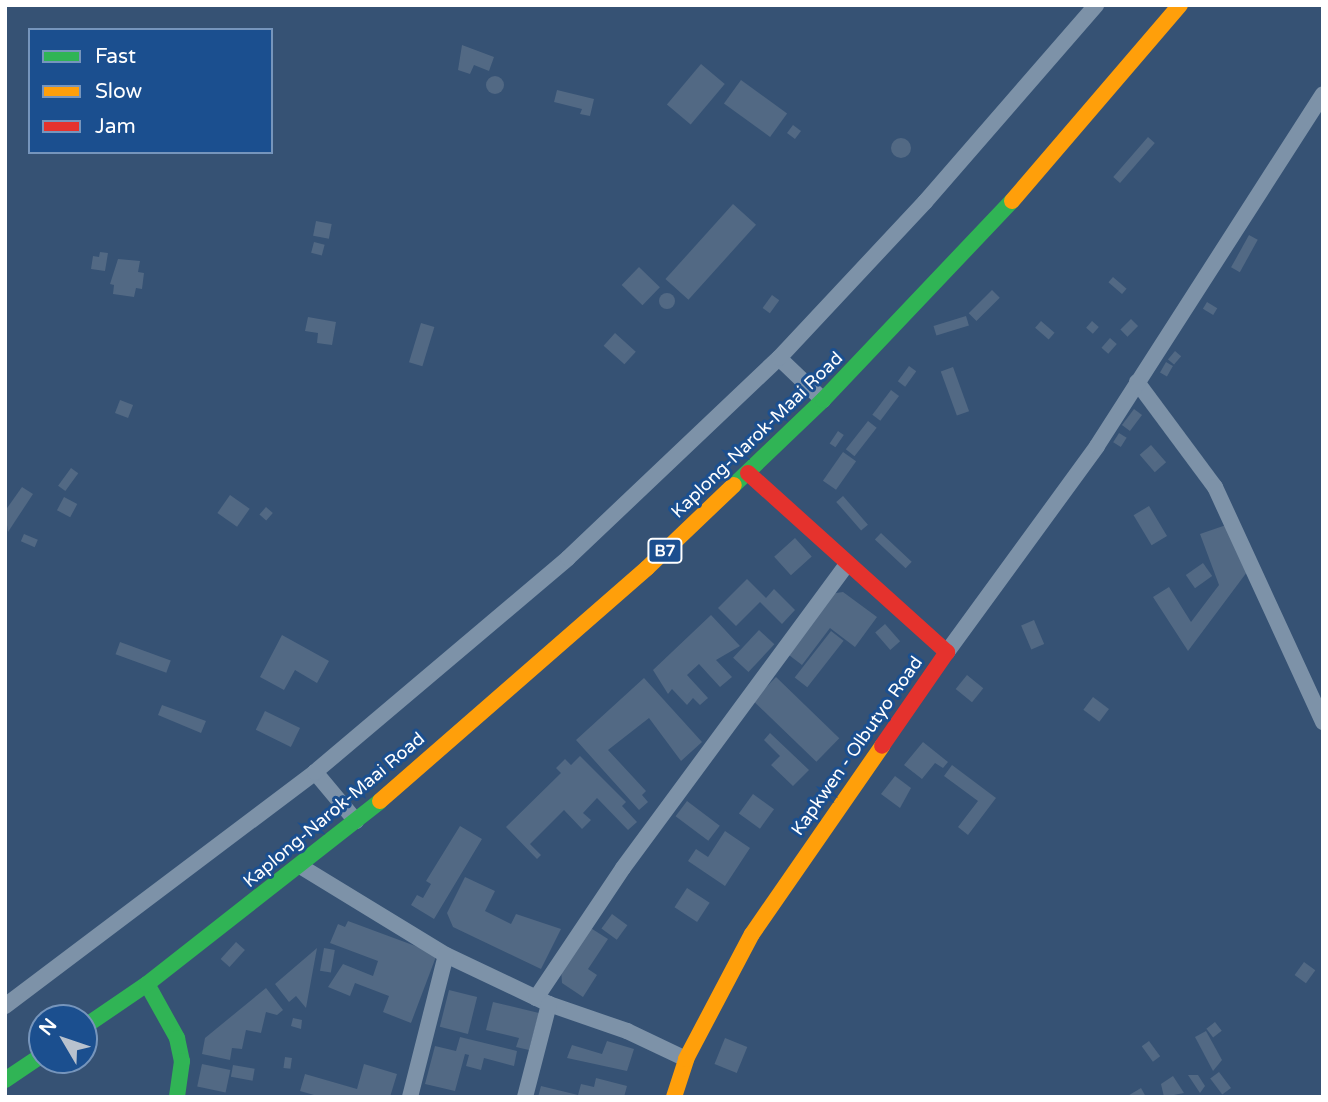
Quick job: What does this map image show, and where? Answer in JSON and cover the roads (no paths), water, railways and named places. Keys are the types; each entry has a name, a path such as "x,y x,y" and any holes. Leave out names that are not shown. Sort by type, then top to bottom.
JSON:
{"main road":[{"name":"Kaplong-Narok-Maai Road","path":"98,1017 147,984 356,821 648,568 823,400 1046,165 1180,5"},
{"name":"Kapkwen - Olbutyo Road","path":"674,1097 686,1059 752,934 947,652 748,473"},
{"path":"147,984 177,1038 182,1061 177,1097"},
{"path":"5,1080 28,1064"}],"street":[{"path":"5,1006 315,772 568,558 779,358 925,202 1096,5"},
{"path":"947,652 1097,446 1323,94"},
{"path":"779,358 823,400"},
{"path":"1137,382 1214,487 1323,722"},
{"path":"525,1097 542,1001 623,868 847,564"},
{"path":"315,772 356,821"},
{"path":"300,866 446,955 542,1001 627,1031 686,1059"},
{"path":"410,1097 446,955"}]}
